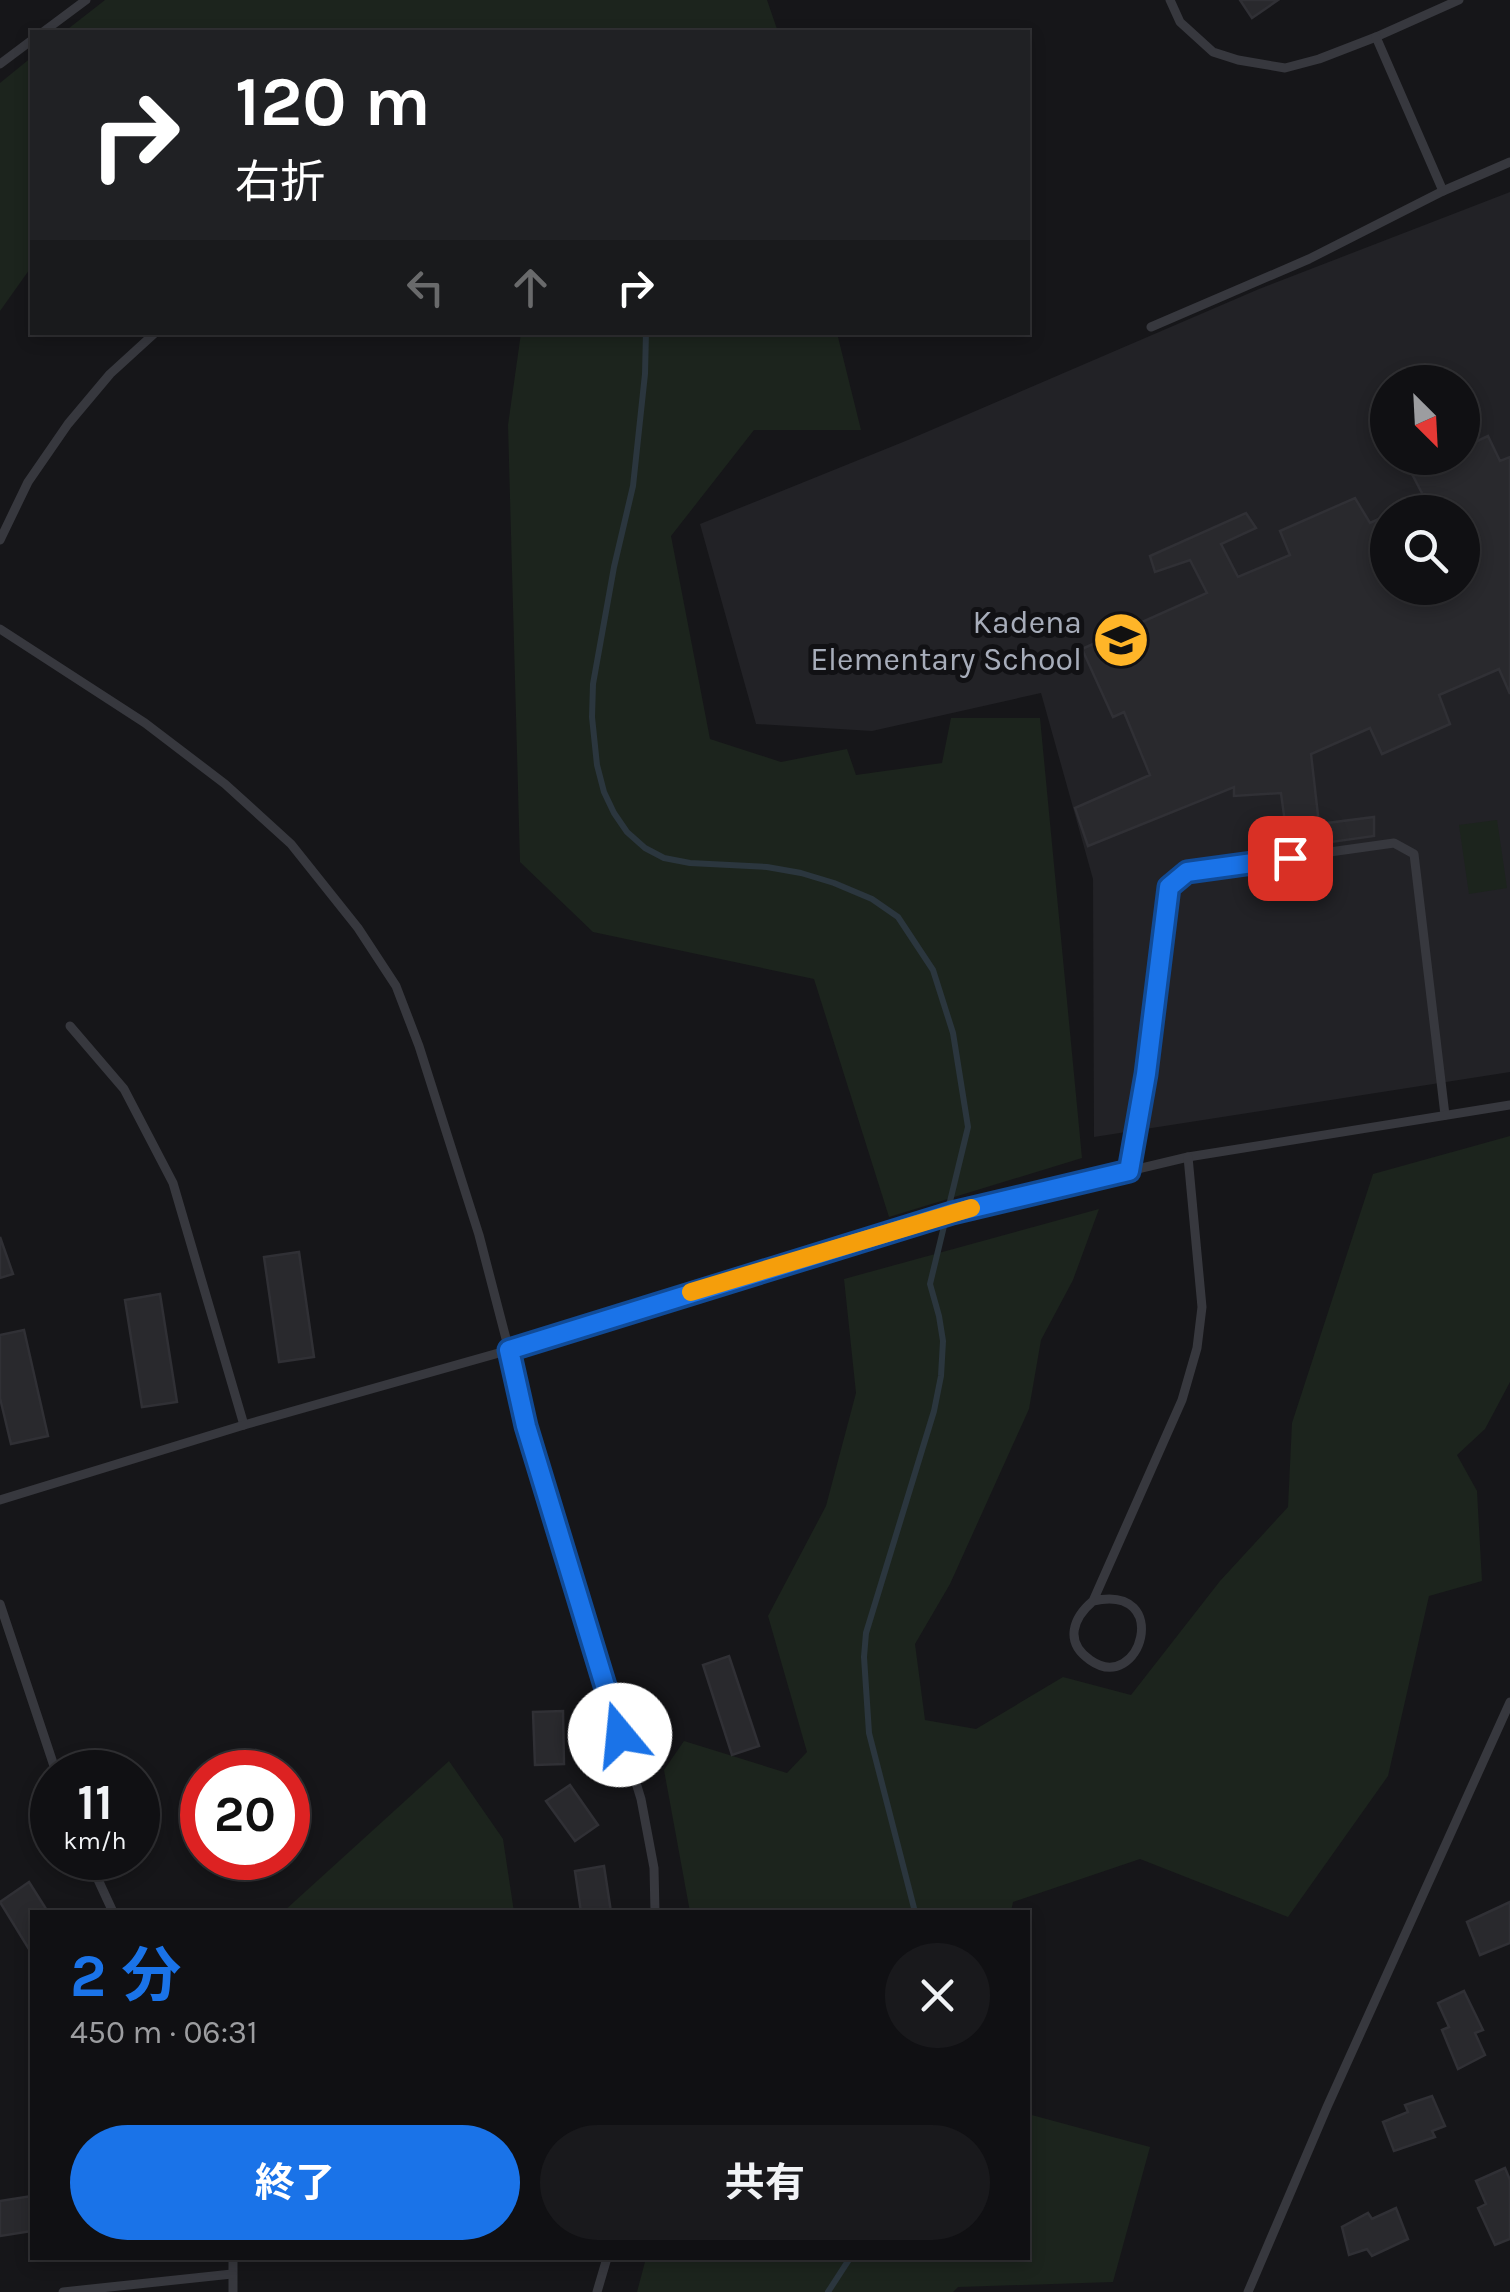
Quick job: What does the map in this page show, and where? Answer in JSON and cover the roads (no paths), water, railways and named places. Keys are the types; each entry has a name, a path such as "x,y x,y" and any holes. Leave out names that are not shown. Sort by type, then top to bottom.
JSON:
{"lane":[{"path":"46,30 86,0"},
{"path":"1170,0 1180,22 1213,52 1284,68 1376,37 1460,0"},
{"path":"1376,37 1443,191"},
{"path":"0,64 30,42"},
{"path":"1151,327 1310,260 1443,191 1510,162"},
{"path":"0,540 28,482 68,424 110,374 153,335"},
{"path":"0,629 145,723 226,784 291,844 358,928 396,986 420,1046 479,1235 526,1426 641,1799 654,1868 655,1910"},
{"path":"1129,1171 1149,1056 1169,887 1187,872 1394,843 1414,854 1445,1115"},
{"path":"70,1026 124,1088 173,1183 244,1425"},
{"path":"0,1500 509,1350 952,1213 1188,1157 1510,1104"},
{"path":"1093,1602 1118,1599 1140,1617 1141,1644 1121,1664 1097,1664 1086,1658 1077,1645 1074,1628 1081,1612 1093,1602 1182,1400 1197,1348 1202,1306 1188,1157"},
{"path":"0,1604 49,1750"},
{"path":"1248,2292 1326,2107 1510,1702"},
{"path":"98,1880 111,1910"},
{"path":"233,2260 233,2292"},
{"path":"597,2292 606,2260"},
{"path":"63,2292 232,2274"}],"waterway":[{"path":"646,335 633,486 593,684 592,717 604,792 627,832 664,858 801,873 872,899 898,917 933,970 953,1033 968,1127 930,1284 943,1341 941,1376 934,1411 866,1633 864,1657 869,1733 914,1910"},
{"path":"828,2292 849,2260"}],"place":[{"name":"Kadena Elementary School","path":"1121,640"}]}
